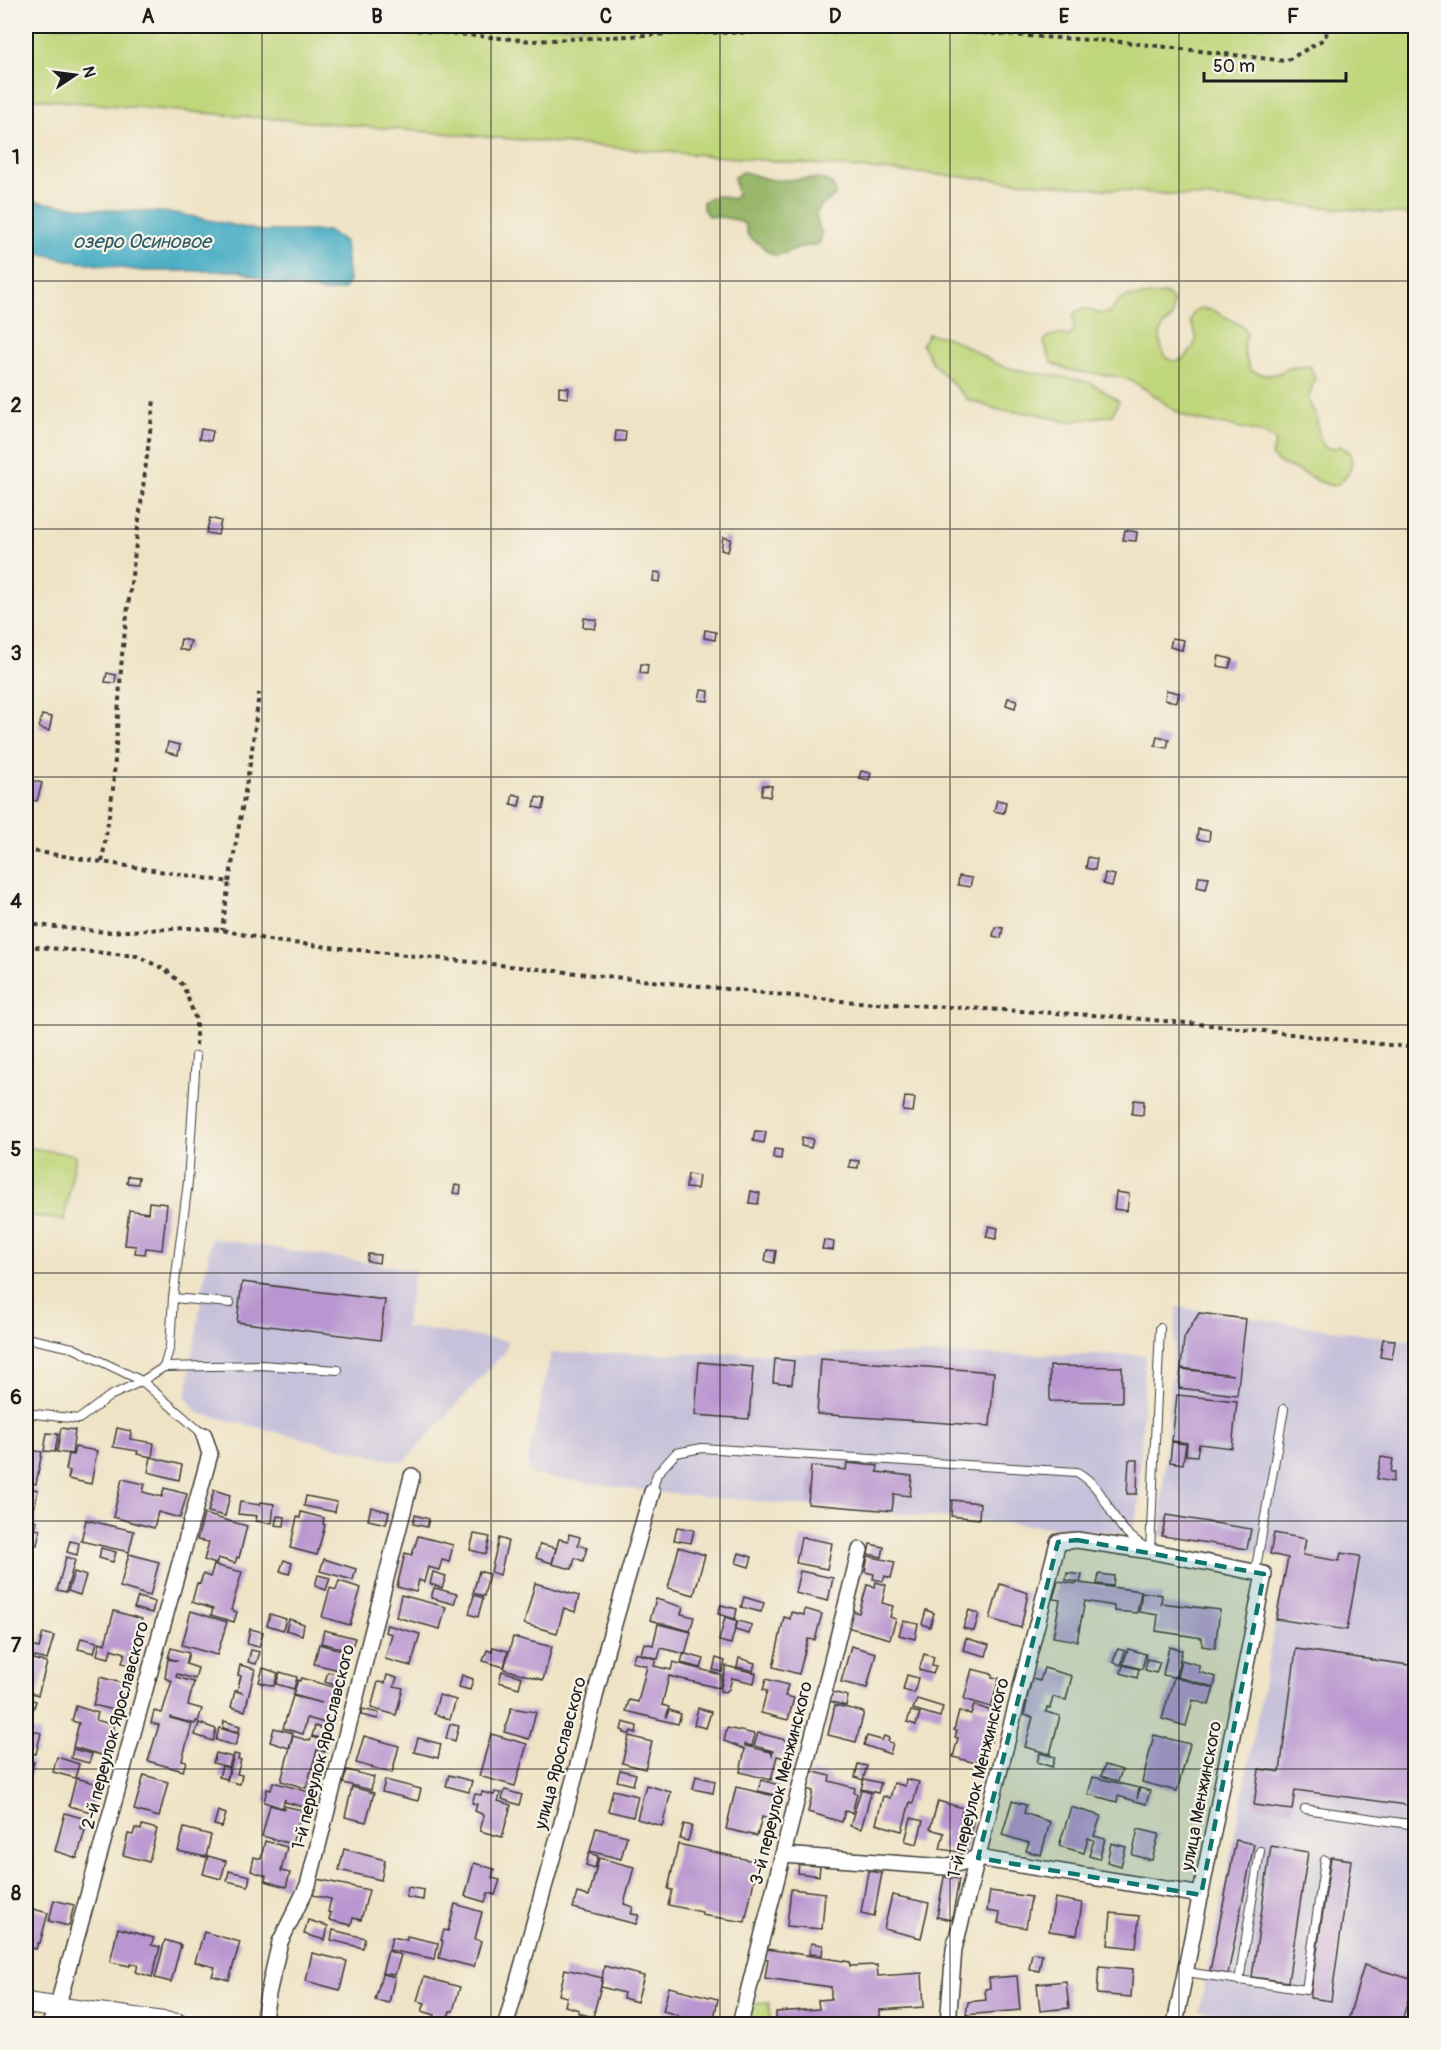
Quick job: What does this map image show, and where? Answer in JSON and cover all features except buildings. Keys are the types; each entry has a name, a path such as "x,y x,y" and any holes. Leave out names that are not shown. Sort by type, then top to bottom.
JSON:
{"street":[{"name":"2-й переулок Ярославского","path":"53,2016 210,1454 204,1435"},
{"name":"1-й переулок Ярославского","path":"263,2025 280,1942 308,1885 412,1476"},
{"name":"улица Ярославского","path":"506,2025 578,1765 607,1648 652,1492"},
{"name":"1-й переулок Менжинского","path":"948,2025 954,1949 1058,1542 1077,1540 1150,1551"},
{"name":"3-й переулок Менжинского","path":"740,2025 860,1550"},
{"path":"1150,1551 1260,1573"},
{"name":"улица Менжинского","path":"1175,2025 1260,1573"},
{"path":"783,1855 945,1867 978,1858 1201,1895"},
{"path":"26,2003 53,2016 178,2025"}],"lane":[{"path":"164,1367 170,1347 173,1298 188,1182 196,1056"},
{"path":"173,1298 230,1303"},
{"path":"1150,1551 1160,1328"},
{"path":"26,1338 73,1348 142,1381 204,1435"},
{"path":"26,1413 80,1419 110,1396 142,1381 164,1367 260,1365 338,1370"},
{"path":"1260,1573 1284,1409"},
{"path":"652,1492 657,1474 676,1452 702,1448 1077,1472 1090,1480 1104,1497 1124,1531 1150,1551"},
{"path":"1305,1809 1416,1825"},
{"path":"1239,1981 1260,1851"},
{"path":"1186,1972 1306,1990 1325,1860"}],"path":[{"path":"372,26 531,41 686,33 947,31 1123,42 1286,61 1324,39 1330,26"},
{"path":"102,862 113,789 122,655 154,400"},
{"path":"222,930 251,758 259,693"},
{"path":"26,850 229,882"},
{"path":"26,924 106,932 189,928 222,930 274,941 840,1001 1108,1016 1416,1048"},
{"path":"26,946 137,956 166,970 183,985 196,1020 196,1056"}],"highlighted area":[{"path":"1077,1540 1264,1574 1201,1895 978,1858 1058,1542"}],"shaded area":[{"path":"211,1238 415,1270 405,1327 508,1341 505,1352 403,1463 198,1413 186,1397"},
{"path":"1177,1307 1415,1342 1415,2024 1305,2024 1199,2011 1288,1558 1159,1535"},
{"path":"551,1353 1145,1355 1139,1503 1133,1528 1118,1533 652,1492 532,1475 527,1464"}],"green space":[{"path":"26,26 1415,26 1415,215 26,98"},
{"path":"742,172 771,180 812,179 830,182 835,196 822,205 816,213 822,233 820,243 774,255 749,237 742,222 708,216 703,209 703,202 717,196 732,199 737,195 734,177"},
{"path":"1167,294 1173,300 1172,318 1162,328 1160,338 1162,350 1168,359 1178,361 1185,358 1191,351 1196,335 1190,322 1194,311 1200,308 1215,311 1244,327 1247,334 1244,352 1251,371 1264,375 1277,374 1288,368 1310,366 1315,378 1308,399 1316,416 1320,440 1325,447 1331,449 1340,446 1350,452 1351,467 1336,486 1322,483 1278,462 1271,456 1276,442 1261,433 1193,419 1176,411 1144,388 1126,379 1069,370 1051,362 1044,342 1047,337 1058,334 1070,336 1075,327 1073,319 1075,312 1084,308 1101,314 1111,312 1119,300 1128,297"},
{"path":"928,334 950,338 1011,369 1091,383 1119,401 1112,415 1067,422 1038,414 998,410 967,399 931,361 922,344"},
{"path":"26,1147 76,1155 64,1220 26,1215"},
{"path":"769,2003 770,2024 743,2024 747,2004"}],"water":[{"name":"озеро Осиновое","path":"26,200 91,209 176,213 261,231 329,231 345,242 349,282 343,290 324,292 275,283 238,271 142,271 72,261 26,250"}]}
